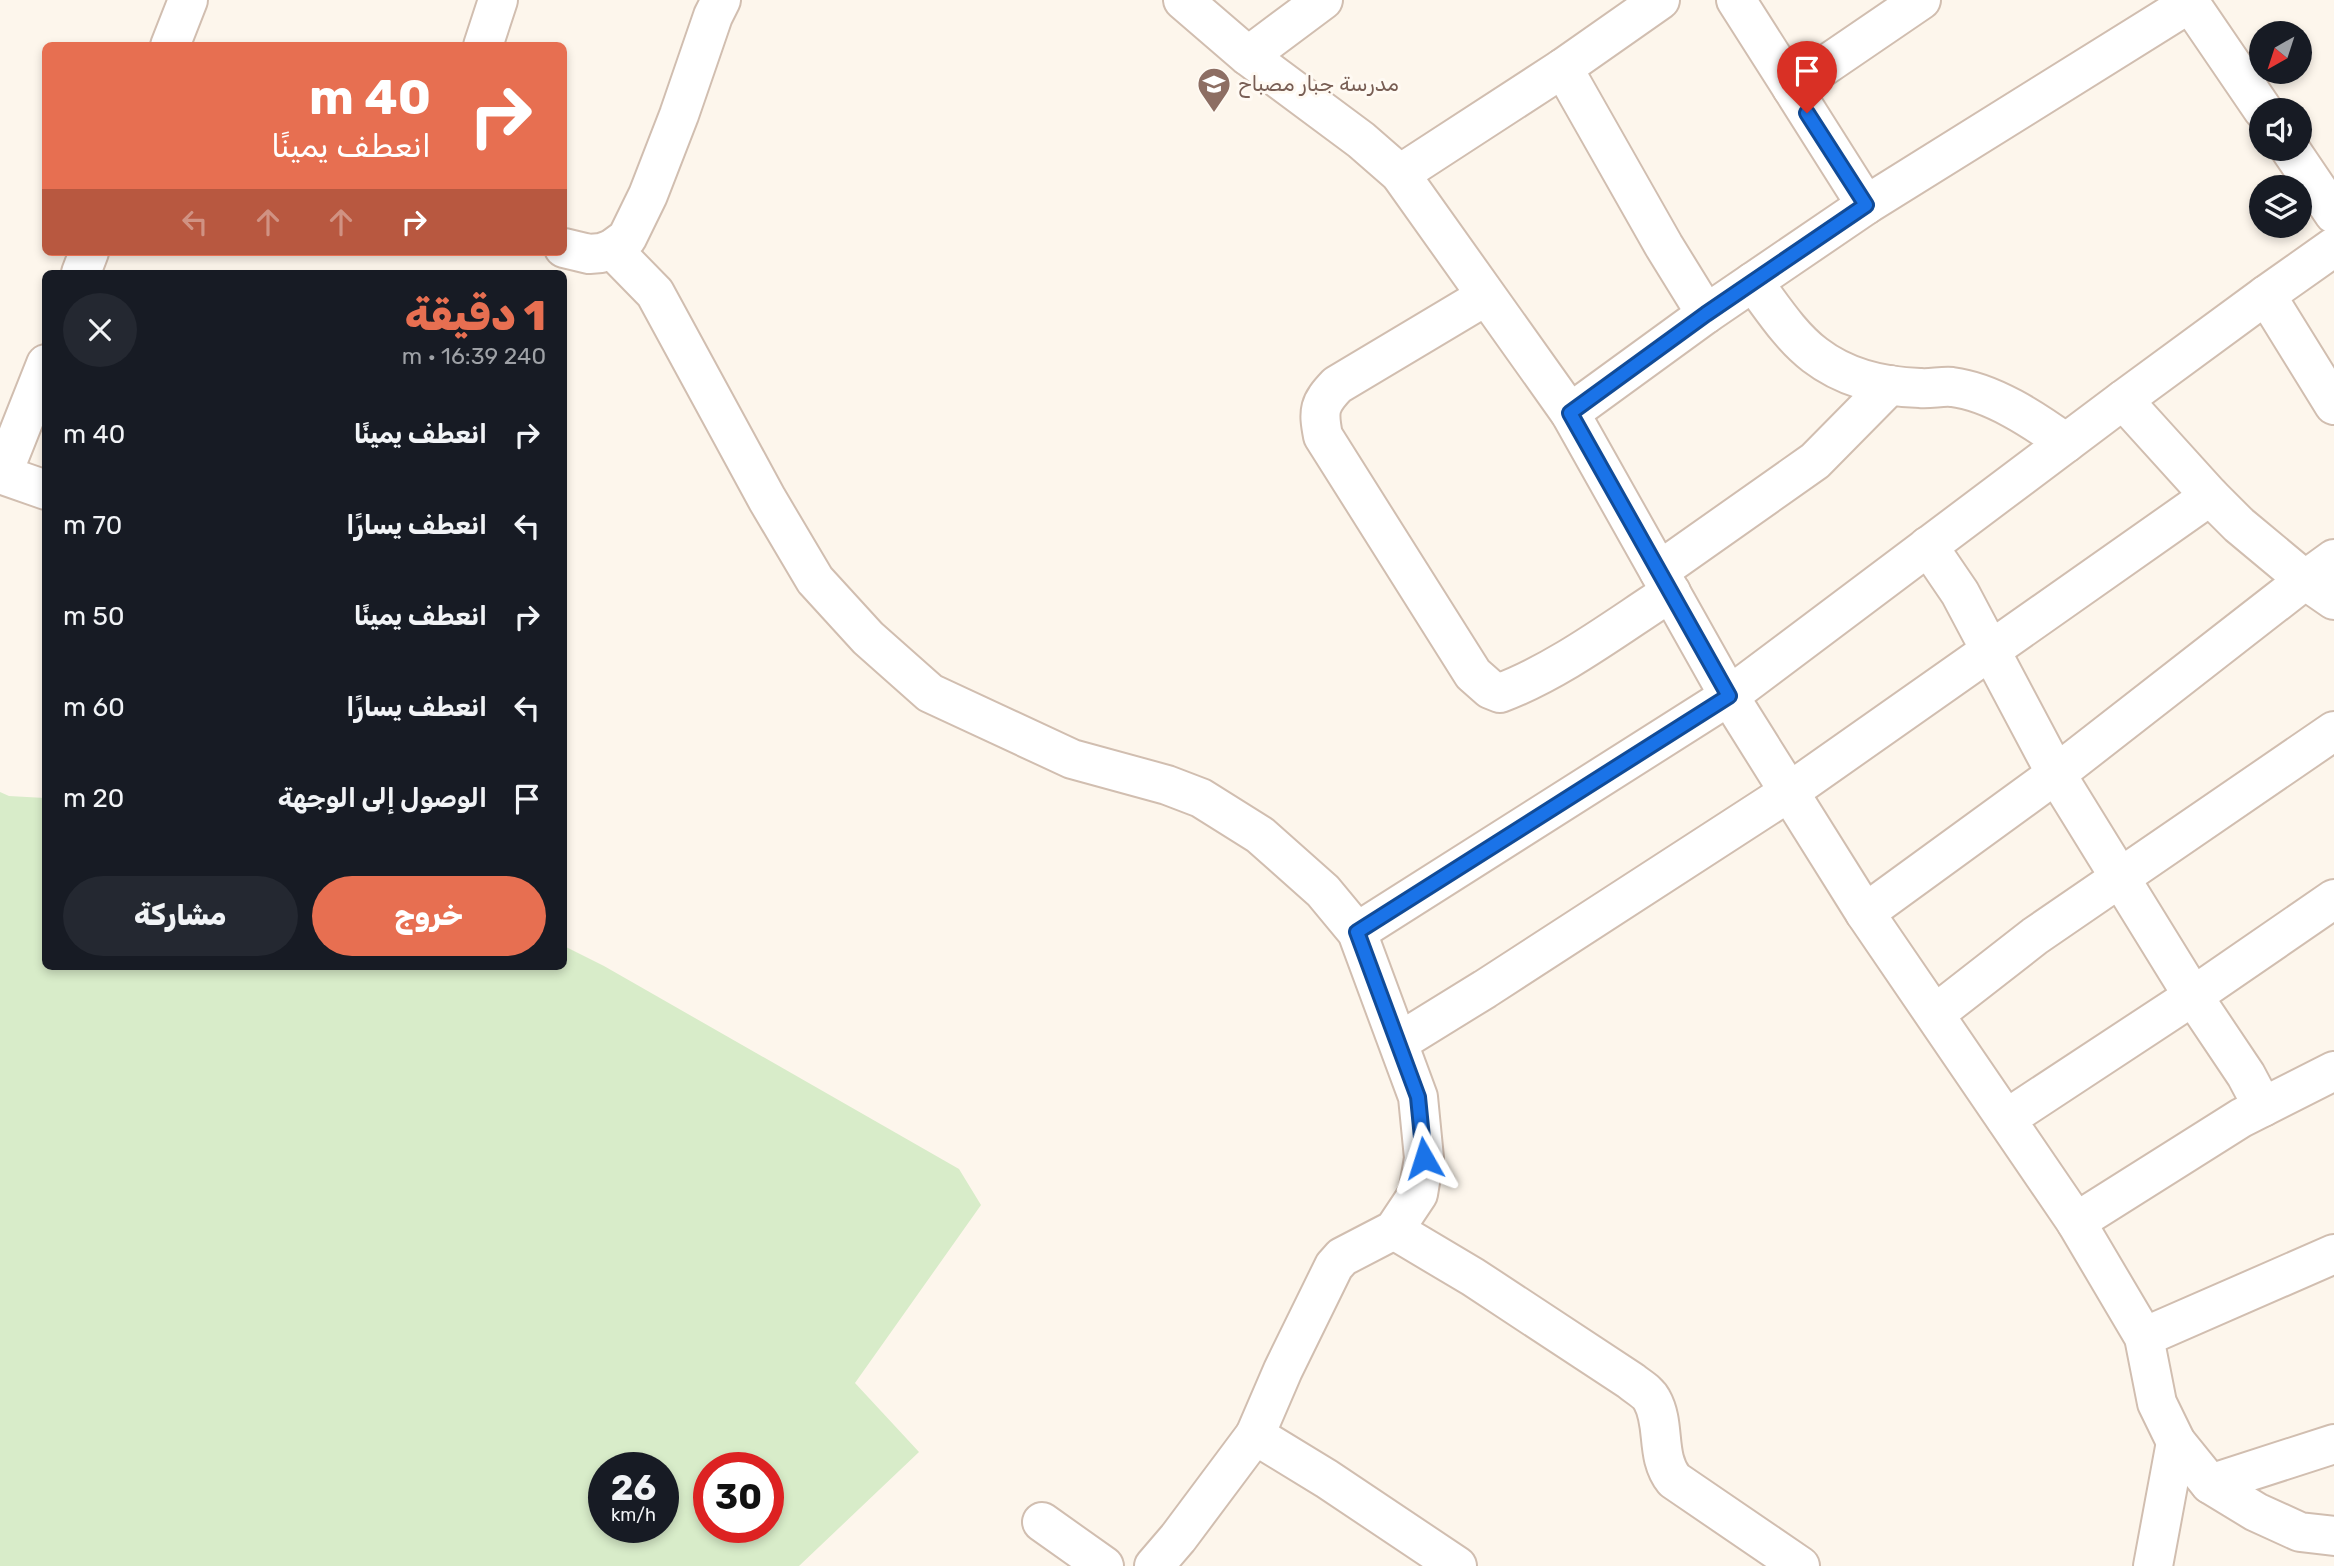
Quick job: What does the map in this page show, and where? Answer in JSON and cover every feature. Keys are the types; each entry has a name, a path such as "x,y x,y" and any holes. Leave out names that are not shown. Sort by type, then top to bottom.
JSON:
{"street":[{"path":"172,42 188,0"},
{"path":"484,42 498,0"},
{"path":"567,249 589,254 612,249 627,238 648,195 721,0"},
{"path":"1182,0 1248,56 1361,140 1399,174 1570,413 1729,696 1865,913 2076,1222 2144,1336 2157,1403 2176,1441 2210,1484 2256,1512 2300,1532 2334,1536"},
{"path":"1248,56 1323,0"},
{"path":"1399,174 1563,68 1660,0"},
{"path":"1736,0 1866,205"},
{"path":"1792,88 1921,0"},
{"path":"1570,413 1706,314 1866,205 2189,1 2255,98"},
{"path":"1563,68 1664,246 1706,314"},
{"path":"2298,161 2334,214"},
{"path":"1357,932 1729,696 2123,400 2334,247"},
{"path":"612,249 655,293 767,499 815,580 868,638 929,693 1072,758 1167,785 1202,798 1261,835 1323,891 1357,932 1418,1097 1424,1158 1418,1194 1394,1230 1342,1257 1334,1266 1288,1358 1255,1435 1154,1566"},
{"path":"1753,282 1798,341 1840,371 1891,385 1952,387 1974,393 2032,419 2066,443"},
{"path":"2266,295 2334,405"},
{"path":"1486,296 1337,385 1326,397 1319,413 1323,436 1473,674 1490,689 1500,693 1517,687 1557,665 1665,582 1815,461 1891,385"},
{"path":"42,374 1,474 42,489"},
{"path":"1865,913 2324,580 2239,525 2123,400"},
{"path":"1399,1042 1790,792 2210,496"},
{"path":"1928,546 1960,593 2056,774 2193,996 2246,1075 2263,1107"},
{"path":"1935,1014 2035,936 2334,731"},
{"path":"2006,1119 2334,899"},
{"path":"2076,1222 2241,1118 2334,1071"},
{"path":"1394,1230 1473,1277 1651,1397 1662,1457 1674,1480 1800,1566"},
{"path":"2144,1336 2334,1254"},
{"path":"1255,1435 1327,1479 1457,1566"},
{"path":"2153,1566 2176,1441"},
{"path":"2210,1484 2334,1444"},
{"path":"1042,1522 1104,1566"}],"green space":[{"path":"0,792 9,796 42,798 42,970 567,970 567,948 959,1169 981,1205 855,1383 919,1452 799,1566 0,1566"}],"place":[{"name":"مدرسة جبار مصباح","path":"1214,114"}],"route":[{"path":"1424,1158 1418,1097 1357,932 1729,696 1570,413 1706,314 1866,205 1807,113"}]}
